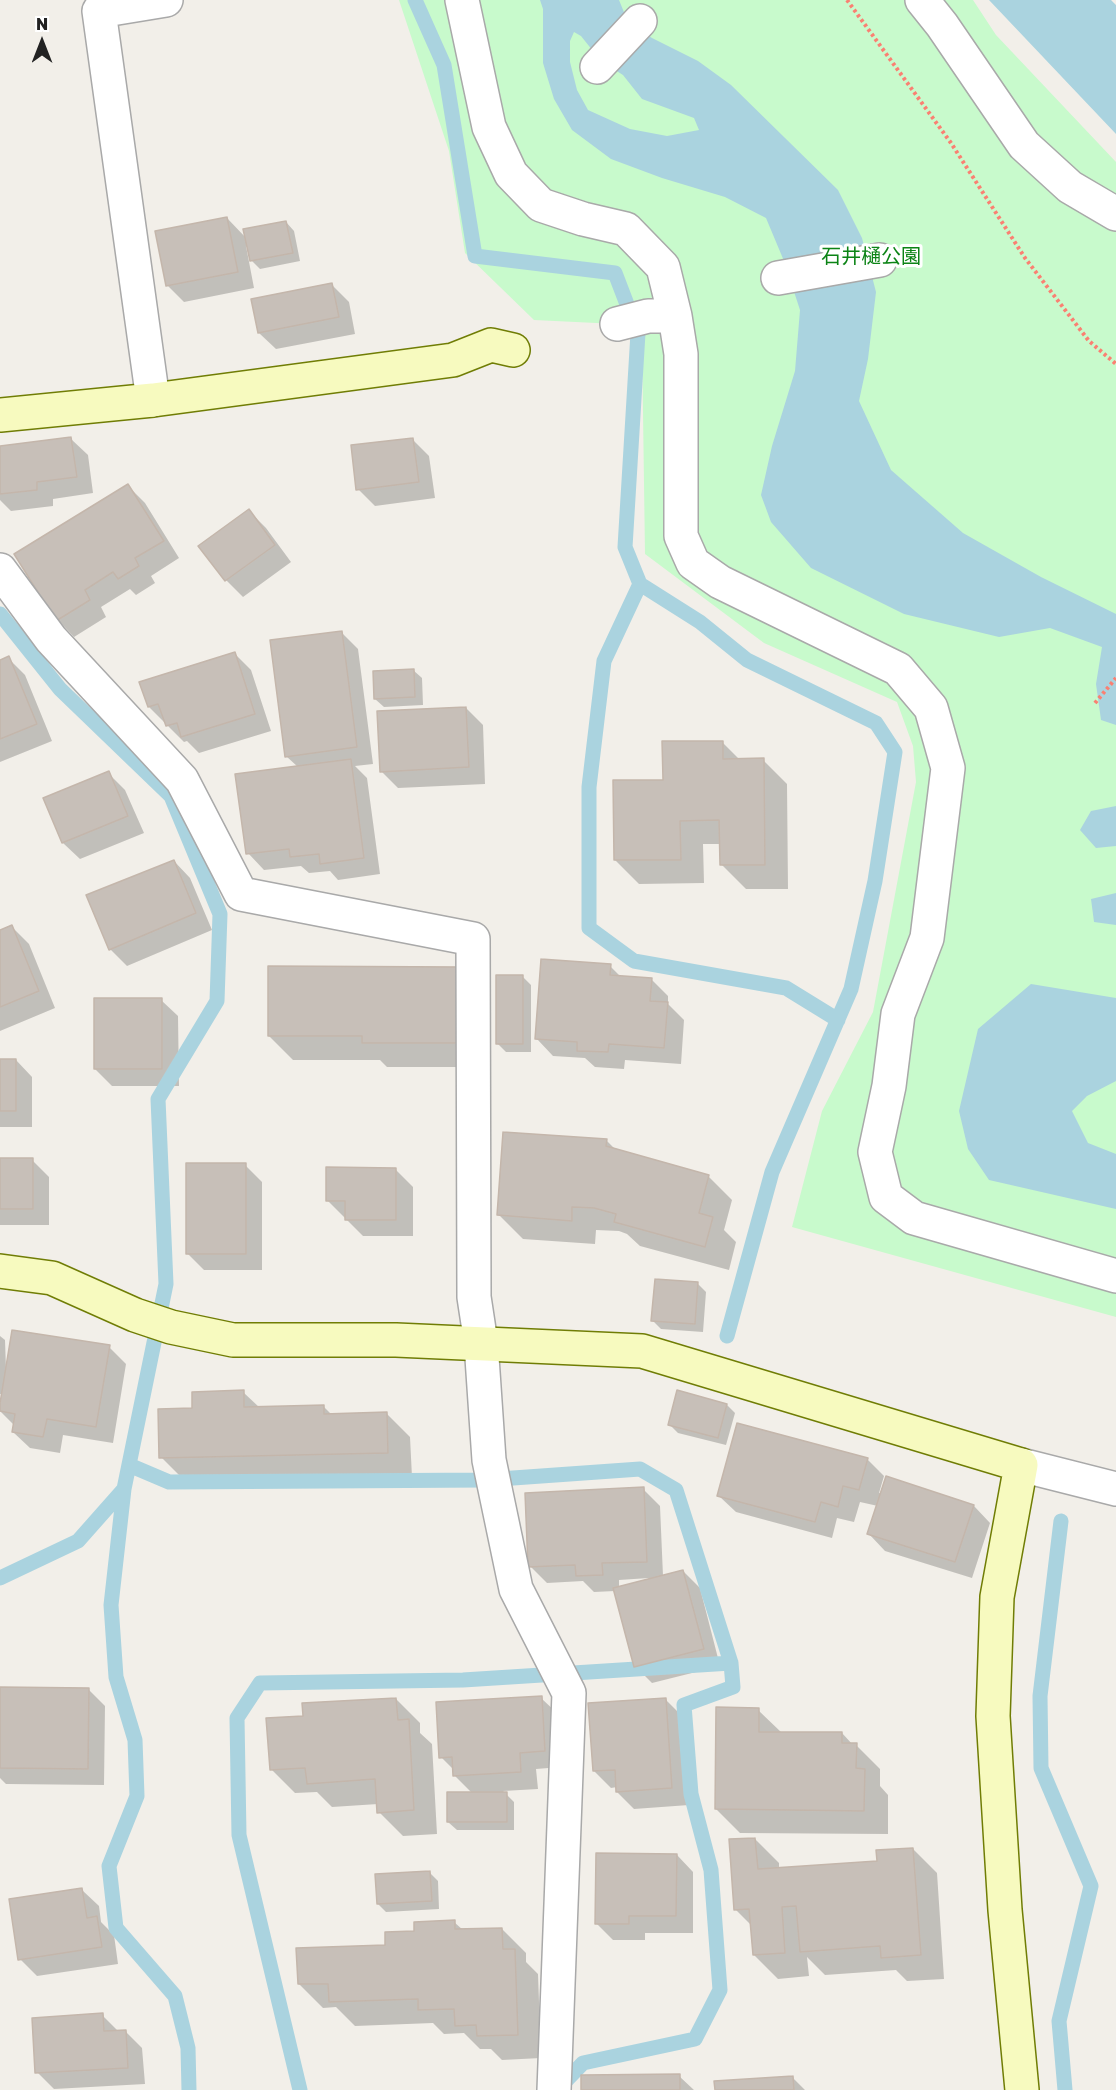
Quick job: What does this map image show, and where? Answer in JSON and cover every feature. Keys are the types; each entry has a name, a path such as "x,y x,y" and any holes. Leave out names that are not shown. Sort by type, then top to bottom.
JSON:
{"street":[{"path":"153,400 99,11 166,0"},
{"path":"462,0 489,127 511,174 541,205 583,219 626,229 663,267 647,319 681,354 681,536 693,562 720,582 898,669 931,708 948,768 927,938 898,1014 889,1086 875,1152 886,1197 914,1218 1116,1276"},
{"path":"922,0 942,25 1024,145 1070,187 1116,214"},
{"path":"597,67 640,21"},
{"path":"778,278 880,260"},
{"path":"0,416 153,400 453,360 491,345 513,350"},
{"path":"0,570 51,639 182,780 241,894 472,939 474,1297 481,1343 489,1460 516,1589 569,1693 554,2086"},
{"path":"0,1271 52,1278 135,1315 171,1327 233,1340 396,1340 642,1351 1021,1464 1116,1489"},
{"path":"1021,1464 998,1597 993,1716 1005,1910 1022,2090"}],"path":[{"path":"848,0 951,143 1025,258 1089,341 1116,364"},
{"path":"1095,703 1116,678"}],"green space":[{"name":"石井樋公園","path":"399,0 973,0 996,35 1116,162 1116,1317 792,1227 822,1111 873,1012 916,782 913,746 897,702 764,643 645,554 642,341 617,324 534,320 465,253 449,151"}],"water":[{"path":"540,0 619,0 628,22 652,38 698,61 731,85 838,190 862,238 876,292 868,359 859,401 891,470 963,533 1041,577 1116,614 1116,725 1101,720 1096,684 1102,647 1050,628 999,637 904,614 811,568 771,522 761,495 772,446 795,371 800,310 784,261 766,218 725,197 662,178 611,159 572,130 554,99 543,63 543,9","holes":["574,32 581,36 601,61 623,75 642,99 694,118 699,130 667,136 630,129 588,110 577,90 570,62 570,41"]},
{"path":"989,0 1111,0 1116,5 1116,134"},
{"path":"1116,806 1116,846 1096,848 1080,830 1091,811"},
{"path":"1116,893 1116,925 1094,922 1091,899"},
{"path":"1031,984 1116,998 1116,1081 1087,1096 1072,1111 1088,1143 1116,1154 1116,1209 989,1180 968,1149 959,1111 978,1029"}],"building":[{"path":"227,217 238,272 166,286 155,231"},
{"path":"286,221 293,253 250,261 243,229"},
{"path":"332,283 339,317 258,333 251,299"},
{"path":"71,437 77,477 37,482 37,490 0,494 0,446"},
{"path":"413,438 419,482 356,490 351,445"},
{"path":"128,484 164,541 135,558 139,566 118,579 113,572 85,590 90,600 56,621 14,554"},
{"path":"249,509 275,545 225,581 198,546"},
{"path":"342,631 357,747 285,757 270,640"},
{"path":"235,652 255,714 181,737 177,723 166,726 158,704 148,707 139,682"},
{"path":"9,656 37,724 0,739 0,660"},
{"path":"414,669 415,697 374,699 373,671"},
{"path":"466,707 469,767 380,772 377,711"},
{"path":"662,741 723,741 723,759 764,758 765,865 720,865 719,820 680,821 681,860 614,860 613,780 663,780"},
{"path":"351,759 364,858 320,864 319,854 290,857 289,849 246,854 235,774"},
{"path":"109,771 128,816 62,843 43,798"},
{"path":"174,860 196,913 109,950 86,895"},
{"path":"12,925 39,991 0,1007 0,930"},
{"path":"541,959 611,964 610,975 652,978 650,1001 668,1002 664,1048 609,1044 608,1052 577,1051 577,1042 535,1039"},
{"path":"268,966 462,967 461,1043 362,1043 362,1036 268,1036"},
{"path":"496,975 523,975 523,1044 496,1044"},
{"path":"94,998 162,998 162,1069 94,1069"},
{"path":"0,1059 16,1059 16,1111 0,1111"},
{"path":"503,1132 607,1139 606,1146 709,1175 699,1213 713,1217 705,1247 614,1222 616,1214 594,1208 572,1207 572,1221 497,1215"},
{"path":"0,1158 33,1158 33,1209 0,1209"},
{"path":"186,1163 246,1163 246,1254 186,1254"},
{"path":"326,1167 396,1168 396,1220 345,1220 345,1201 326,1201"},
{"path":"655,1279 698,1282 695,1324 651,1321"},
{"path":"12,1330 110,1345 96,1427 47,1419 43,1437 12,1432 15,1414 0,1411 0,1403"},
{"path":"244,1390 244,1407 324,1405 324,1414 387,1412 388,1453 159,1458 158,1409 192,1408 192,1392"},
{"path":"677,1390 727,1404 718,1438 668,1425"},
{"path":"737,1423 868,1458 859,1490 843,1486 838,1507 821,1502 815,1522 717,1496"},
{"path":"886,1476 974,1505 955,1562 867,1534"},
{"path":"644,1487 647,1562 602,1563 603,1575 576,1576 575,1565 528,1567 525,1493"},
{"path":"683,1570 704,1649 634,1667 613,1588"},
{"path":"0,1687 89,1688 88,1769 0,1768"},
{"path":"542,1696 545,1751 520,1753 521,1772 453,1776 452,1757 439,1758 436,1702"},
{"path":"396,1698 398,1720 409,1719 414,1810 377,1813 375,1779 307,1784 305,1768 270,1770 266,1718 303,1716 302,1703"},
{"path":"666,1698 672,1788 616,1792 615,1770 593,1771 588,1703"},
{"path":"716,1707 759,1708 759,1732 842,1732 842,1743 857,1743 856,1768 865,1769 864,1811 715,1809"},
{"path":"447,1792 507,1792 507,1822 447,1822"},
{"path":"755,1838 758,1869 877,1861 876,1850 913,1848 921,1955 881,1958 880,1946 800,1952 796,1906 782,1907 785,1953 753,1955 749,1909 734,1910 729,1839"},
{"path":"596,1853 677,1854 676,1916 629,1916 629,1924 595,1924"},
{"path":"430,1871 432,1901 377,1904 375,1874"},
{"path":"82,1888 87,1918 97,1916 102,1947 18,1960 9,1899"},
{"path":"455,1920 455,1929 502,1928 503,1949 515,1949 518,2035 477,2036 476,2025 455,2026 454,2009 418,2010 418,1999 329,2002 328,1984 298,1984 296,1948 385,1945 385,1932 414,1931 414,1922"},
{"path":"103,2013 104,2031 126,2030 128,2068 35,2073 32,2018"},
{"path":"680,2074 680,2090 581,2090 581,2075"},
{"path":"793,2076 794,2090 715,2090 714,2081"}],"waterway":[{"path":"415,0 444,65 475,256 615,273 638,333 625,547 640,584 700,622 747,660 876,723 895,752 875,881 851,989 772,1172 727,1336"},
{"path":"640,584 604,661 589,787 589,928 634,961 786,988 838,1020"},
{"path":"0,614 60,689 171,796 220,914 217,1001 158,1099 166,1284 124,1489 111,1605 116,1677 135,1740 137,1796 109,1866 116,1928 175,1996 188,2048 189,2090"},
{"path":"129,1465 169,1482 485,1480 640,1469 676,1490 731,1663 733,1687 684,1705 691,1794 711,1870 720,1990 695,2039 583,2063 558,2089"},
{"path":"0,1578 78,1541 124,1489"},
{"path":"1061,1521 1040,1696 1041,1768 1091,1886 1059,2021 1065,2090"},
{"path":"300,2090 239,1835 237,1718 260,1683 463,1680 731,1663"}]}
